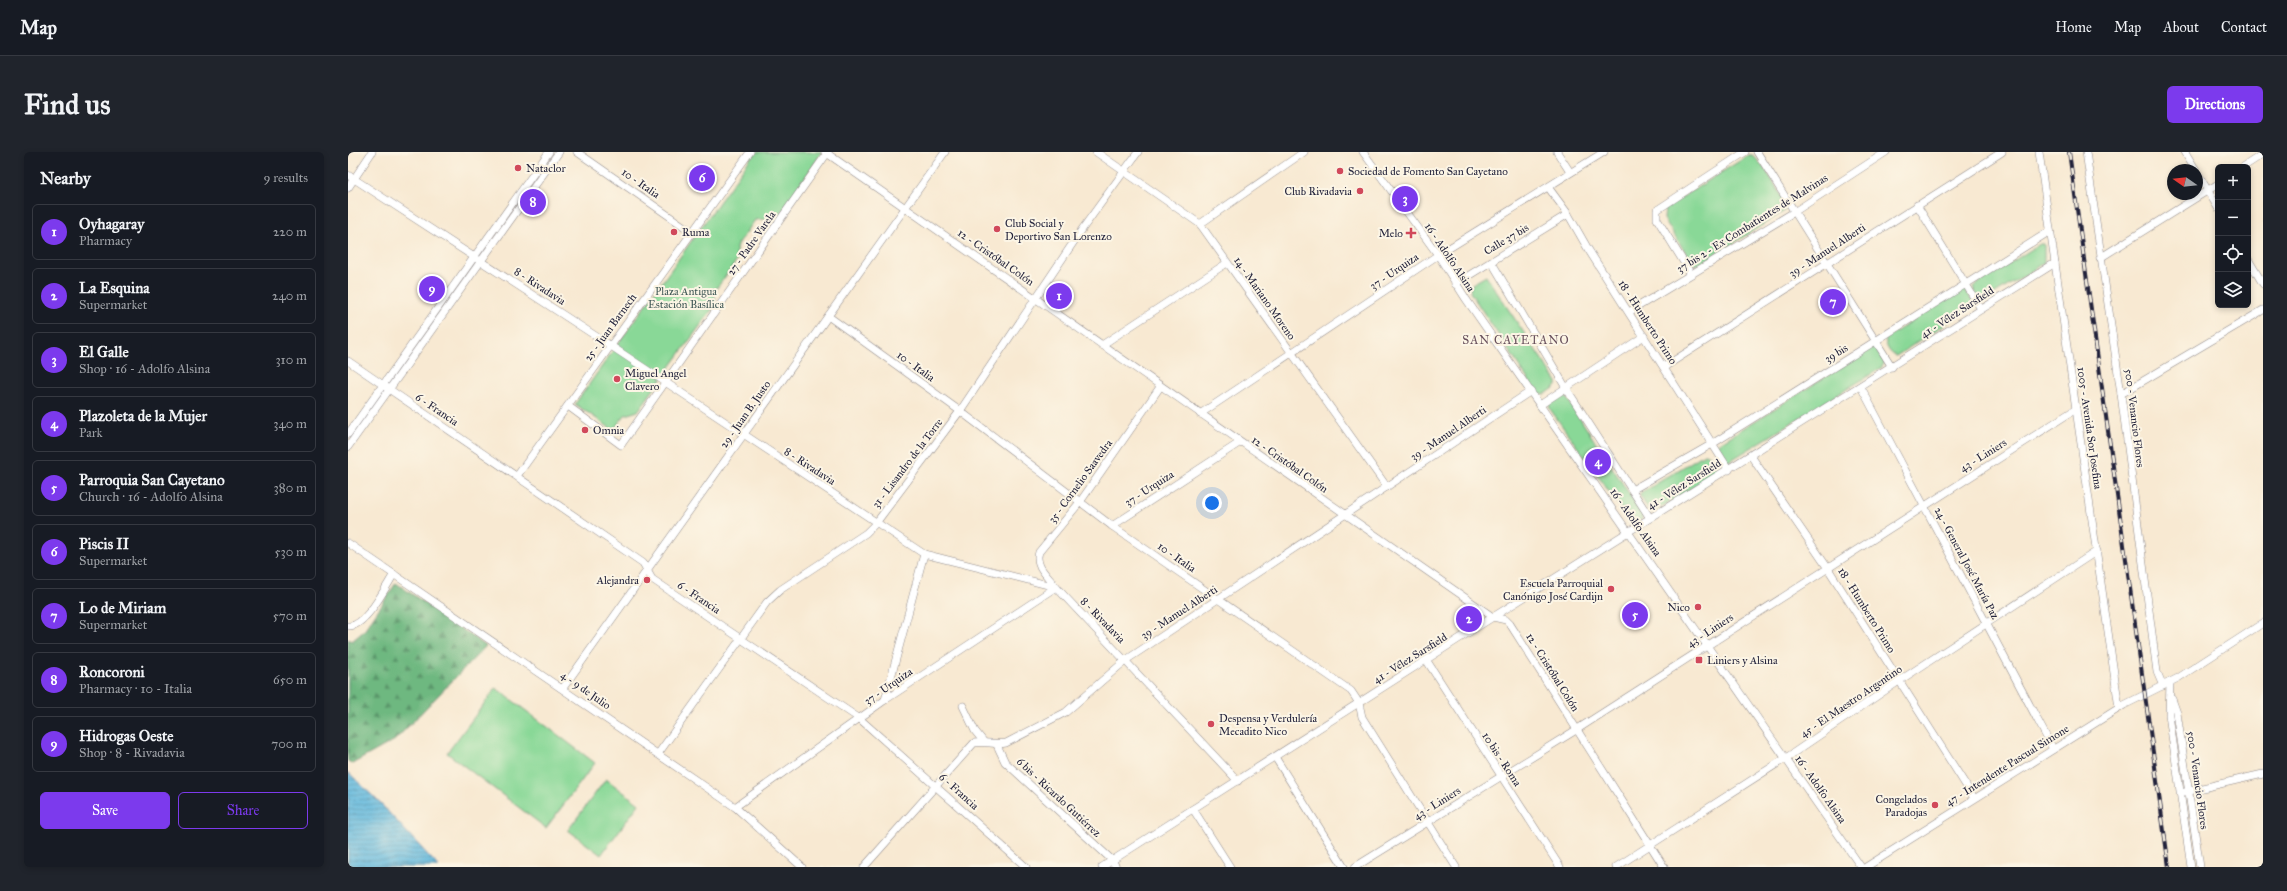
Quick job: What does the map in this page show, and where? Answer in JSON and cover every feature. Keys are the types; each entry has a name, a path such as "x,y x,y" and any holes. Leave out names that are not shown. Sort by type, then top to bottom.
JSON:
{"street":[{"path":"348,188 351,177 372,152"},
{"path":"348,434 549,152"},
{"path":"348,447 559,152"},
{"name":"10 - Italia","path":"577,152 692,232"},
{"name":"25 - Juan Barnech","path":"517,476 750,152"},
{"name":"29 - Juan B. Justo","path":"563,688 648,571 944,152"},
{"name":"14 - Mariano Moreno","path":"1096,152 1200,224 1290,353 1387,487"},
{"name":"31 - Lisandro de la Torre","path":"658,754 767,602 780,590 866,533 876,523 960,411 1035,298 1138,152"},
{"path":"1200,224 1304,152"},
{"name":"16 - Adolfo Alsina","path":"1363,152 1438,255 1455,284 1708,645 1861,867"},
{"path":"1557,152 1570,172"},
{"name":"37 - Urquiza","path":"1200,414 1438,255 1604,152"},
{"path":"1691,274 1657,219 1657,210 1745,152"},
{"path":"1757,152 1892,367"},
{"name":"37 bis 2 - Ex Combatientes de Malvinas","path":"1629,312 1794,212 1886,152"},
{"name":"39 - Manuel Alberti","path":"1664,367 2002,152"},
{"name":"1005 - Avenida Sor Josefina","path":"2039,152 2120,708"},
{"name":"500 - Venancio Flores","path":"2086,152 2100,258 2121,394 2157,672 2163,686"},
{"path":"2185,152 2192,164"},
{"name":"12 - Cristóbal Colón","path":"827,153 1102,345 1239,443 1493,617 1506,620 1510,624 1664,867"},
{"name":"27 - Padre Varela","path":"568,406 621,444 827,153"},
{"path":"2248,164 2263,154"},
{"name":"8 - Rivadavia","path":"351,177 611,346 743,436 924,554 1056,587 1238,780"},
{"path":"2203,182 2215,203"},
{"path":"2100,258 2215,186"},
{"name":"18 - Humberto Primo","path":"1548,187 1568,214 1588,249 1728,470"},
{"path":"1918,205 1981,309"},
{"name":"Calle 37 bis","path":"1455,284 1568,214"},
{"name":"39 bis","path":"1632,490 1712,444 1966,283 2050,232"},
{"path":"1491,261 1566,388 1650,518"},
{"path":"1102,345 1227,263"},
{"name":"41 - Vélez Sarsfield","path":"1102,867 1114,864 1193,809 1427,661 1493,617 1861,387 2055,263"},
{"path":"2251,264 2263,284"},
{"path":"2121,394 2263,310"},
{"name":"10 - Italia","path":"828,316 960,411 1112,526 1351,691 1359,703 1362,717 1456,867"},
{"path":"1540,404 1644,336"},
{"name":"6 - Francia","path":"348,361 643,563 652,579 860,718 937,785 1026,867"},
{"name":"35 - Cornelio Saavedra","path":"1056,587 1038,564 1037,558 1039,552 1080,502 1160,387"},
{"name":"24 - General José María Paz","path":"1861,387 2053,749"},
{"name":"39 - Manuel Alberti","path":"997,744 1021,736 1066,712 1126,660 1219,600 1531,391"},
{"name":"43 - Liniers","path":"1355,867 1576,730 1827,567 2076,409"},
{"name":"37 - Urquiza","path":"1112,526 1239,443"},
{"name":"18 - Humberto Primo","path":"1751,456 1827,567 1974,798"},
{"name":"4 - 9 de Julio","path":"348,543 563,688 735,807 802,867"},
{"name":"45 - El Maestro Argentino","path":"1616,867 1786,758 1987,623 2097,552"},
{"path":"885,700 924,554"},
{"path":"348,626 356,626 365,618 394,574"},
{"name":"37 - Urquiza","path":"735,807 885,700 1056,587"},
{"name":"47 - Intendente Pascual Simone","path":"1866,867 2053,749 2120,708 2170,682 2263,623"},
{"name":"10 bis - Roma","path":"1427,661 1500,777 1560,867"},
{"name":"500 - Venancio Flores","path":"2170,682 2171,696 2169,715 2191,867"},
{"name":"500 - Venancio Flores","path":"2171,696 2177,713 2200,867"},
{"path":"963,706 975,731 983,741"},
{"path":"864,867 974,743 983,741 997,744"},
{"name":"6 bis - Ricardo Gutiérrez","path":"997,744 1005,762 1114,864"},
{"path":"1275,757 1344,867"},
{"path":"2180,793 2263,774"},
{"path":"1193,809 1230,867"}],"green space":[{"name":"Plaza Antigua Estación Basílica","path":"755,152 822,152 778,218 755,220 736,247 737,260 714,292 716,304 638,411 625,415 613,430 575,404"},
{"path":"1749,155 1752,155 1767,172 1782,197 1785,209 1783,212 1698,265 1693,264 1664,219 1665,208"},
{"path":"2040,244 2043,244 2044,246 2044,263 1984,301 1980,300 1974,290 1974,286"},
{"path":"1486,276 1557,382 1557,386 1544,395 1537,393 1470,292 1472,284"},
{"path":"1964,288 1974,303 1973,306 1896,356 1890,351 1886,343 1886,338"},
{"path":"1875,346 1885,362 1881,368 1728,462 1717,446 1718,444"},
{"path":"1564,394 1643,515 1641,520 1634,523 1630,521 1550,409 1549,404"},
{"path":"1704,454 1710,455 1718,469 1716,474 1651,513 1640,494"},
{"path":"396,583 486,646 395,740 352,764 348,761 348,639 352,641 364,631"},
{"path":"496,688 595,763 546,828 447,753"},
{"path":"606,779 639,804 601,855 568,830"}],"water":[{"path":"348,772 380,803 439,867 348,867"}],"railway":[{"path":"2069,152 2169,867"}],"place":[{"name":"Nataclor","path":"518,168"},
{"name":"Sociedad de Fomento San Cayetano","path":"1340,171"},
{"name":"Piscis II","path":"702,178"},
{"name":"Club Rivadavia","path":"1360,191"},
{"name":"El Galle","path":"1405,199"},
{"name":"Roncoroni","path":"533,202"},
{"name":"Club Social y Deportivo San Lorenzo","path":"997,229"},
{"name":"Ruma","path":"674,232"},
{"name":"Melo","path":"1411,233"},
{"name":"Hidrogas Oeste","path":"432,289"},
{"name":"Oyhagaray","path":"1059,296"},
{"name":"Lo de Miriam","path":"1833,302"},
{"name":"Miguel Angel Clavero","path":"617,379"},
{"name":"Omnia","path":"585,430"},
{"name":"Plazoleta de la Mujer","path":"1598,462"},
{"name":"Alejandra","path":"647,580"},
{"name":"Escuela Parroquial Canónigo José Cardijn","path":"1611,589"},
{"name":"Nico","path":"1698,607"},
{"name":"Parroquia San Cayetano","path":"1635,615"},
{"name":"La Esquina","path":"1469,619"},
{"name":"Liniers y Alsina","path":"1699,660"},
{"name":"Despensa y Verdulería Mecadito Nico","path":"1211,724"},
{"name":"Congelados Paradojas","path":"1935,805"}],"district":[{"name":"SAN CAYETANO","path":"1516,340"}]}
